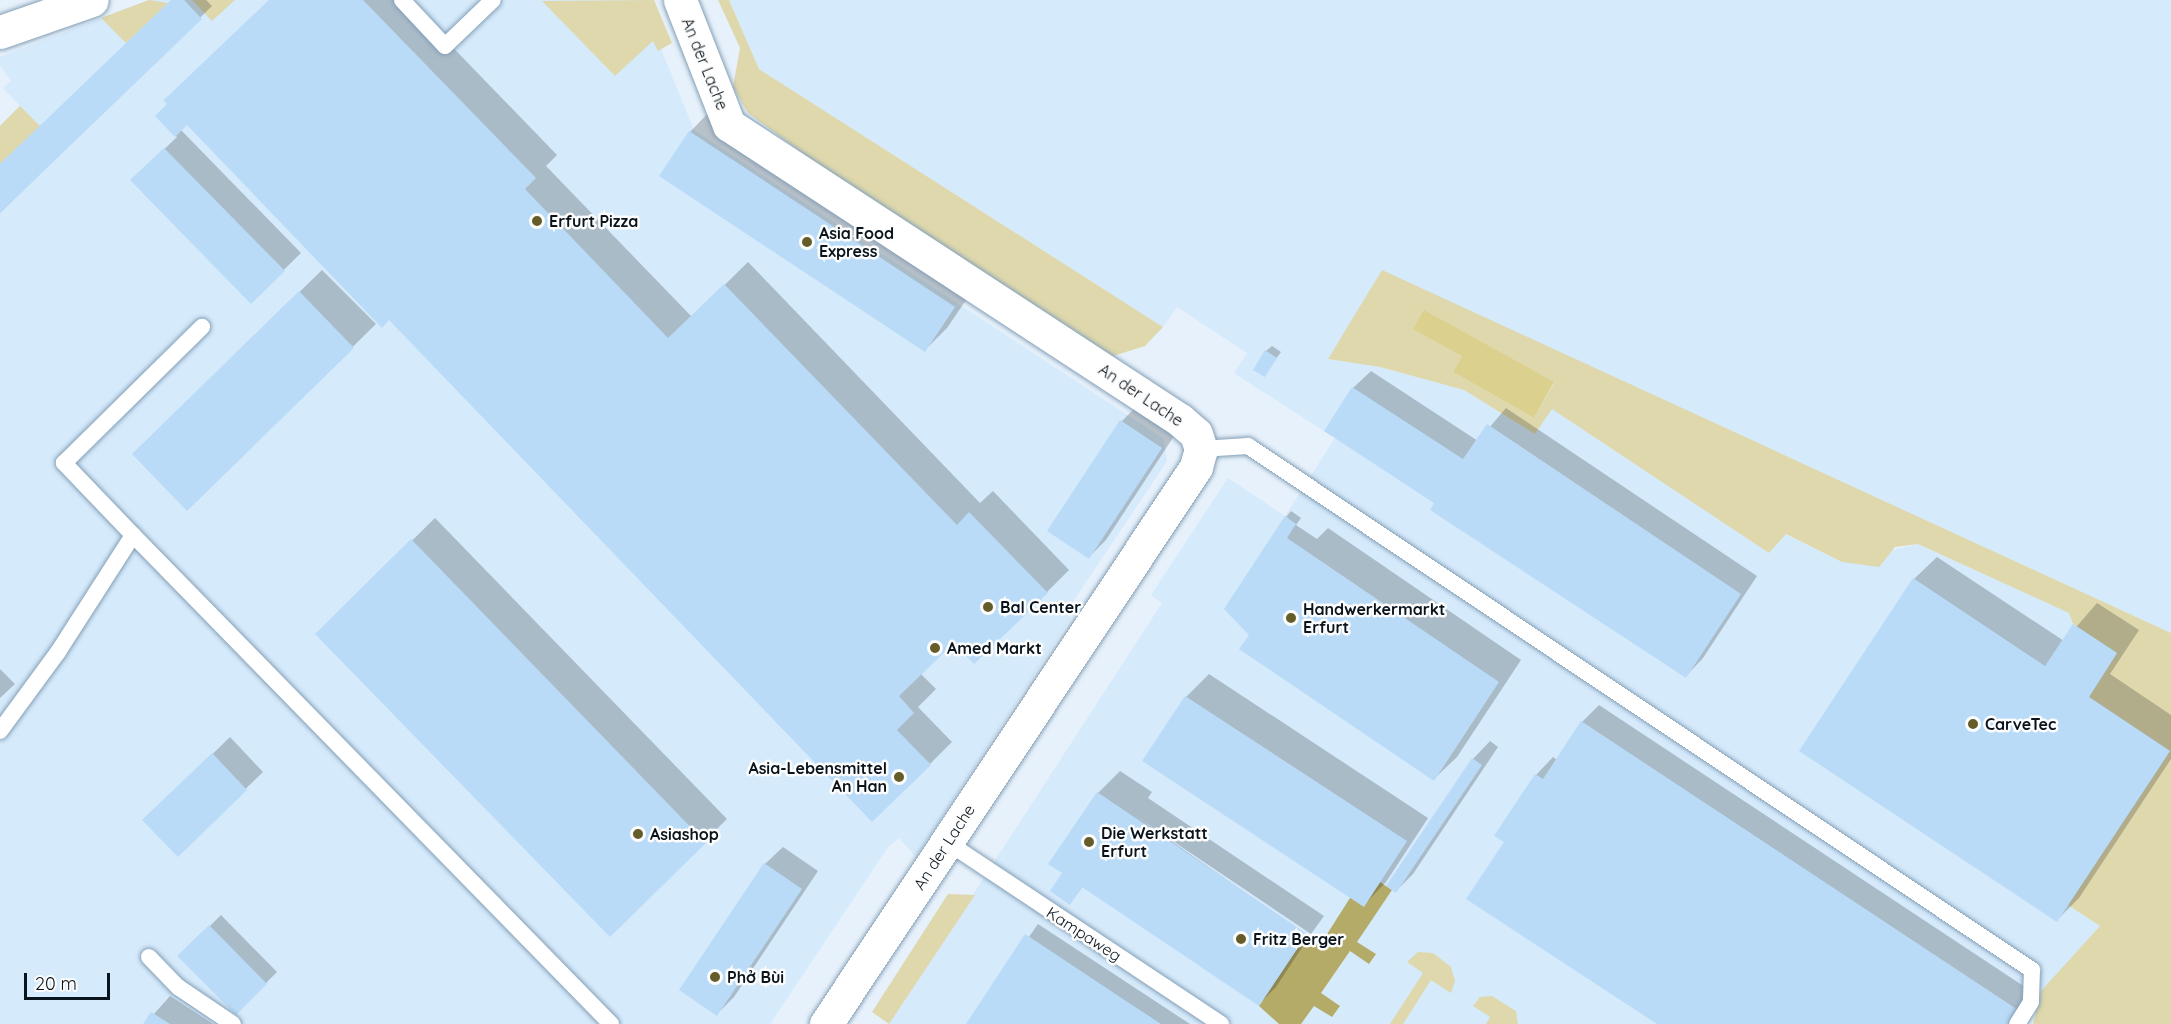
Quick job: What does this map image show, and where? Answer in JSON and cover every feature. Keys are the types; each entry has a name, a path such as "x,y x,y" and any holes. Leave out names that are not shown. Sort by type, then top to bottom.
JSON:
{"street":[{"path":"0,32 92,0"},
{"name":"An der Lache","path":"680,0 729,125 1180,420 1196,434 1201,449 1196,467 826,1024"}],"lane":[{"path":"402,0 445,46 493,0"},
{"path":"202,327 64,463 611,1024"},
{"path":"1201,449 1248,446 2032,970 2031,1002 2017,1024"},
{"path":"0,731 58,652 133,535"},
{"name":"Kampaweg","path":"947,842 1221,1024"},
{"path":"149,957 178,987 232,1024"}],"shaded area":[{"path":"149,0 641,0 694,130 1164,439 1167,461 1066,612 1071,618 916,857 899,838 888,847 770,1024 0,1024 0,126 20,106 3,88 11,81 0,66 0,57"},
{"path":"149,0 168,3 126,43 101,18"},
{"path":"192,0 235,0 212,21"},
{"path":"654,0 672,43 658,51 653,41 615,76 542,1"},
{"path":"718,0 729,0 759,69 1163,327 1145,346 1113,356 805,155 748,113 733,87 740,48"},
{"path":"729,0 2171,0 2171,633 1383,271 1328,359 1380,367 1464,390 1535,434 1552,408 1769,553 1785,534 1842,562 1918,544 2070,613 2073,624 2117,653 2170,751 2068,905 2100,926 2013,1024 889,1024 1162,603 1151,595 1228,478 1285,516 1335,438 1234,373 1247,353 1177,307 1163,327 759,69"},
{"path":"20,106 40,126 0,164 0,126"},
{"path":"1382,270 2171,633 2171,1024 2033,1024 2041,991 2100,926 2068,905 2170,751 2089,697 2117,653 2073,624 2069,613 1918,544 1895,547 1879,567 1842,562 1786,534 1769,553 1552,409 1535,434 1464,390 1380,367 1328,359","holes":["1462,356 1554,383 1534,418 1453,372"]},
{"path":"1424,310 1554,382 1534,418 1453,372 1462,356 1413,329"},
{"path":"1380,882 1392,890 1357,942 1376,954 1369,964 1350,951 1321,993 1340,1006 1332,1017 1314,1006 1301,1024 1279,1024 1259,1006 1307,934 1322,942 1350,898"},
{"path":"948,894 975,895 889,1024 872,1012"},
{"path":"1418,952 1433,953 1451,967 1455,981 1451,993 1431,980 1403,1024 1390,1024 1423,973 1407,962"},
{"path":"1492,996 1516,1011 1518,1024 1486,1024 1490,1017 1473,1006 1480,997"}],"building":[{"path":"171,0 184,0 202,19 0,213 0,164"},
{"path":"269,0 363,0 536,178 525,189 668,338 724,284 957,525 969,512 1048,593 974,664 954,643 899,696 914,713 897,730 931,765 872,822 389,320 382,328 187,125 175,137 155,116 167,104 163,100"},
{"name":"Asia Food Express","path":"689,131 955,307 925,352 659,176"},
{"path":"164,148 285,271 251,304 130,180"},
{"path":"299,291 354,348 187,511 132,454"},
{"path":"1265,350 1277,358 1265,377 1253,370"},
{"path":"1352,387 1463,459 1487,424 1741,594 1686,678 1430,510 1434,503 1324,431"},
{"path":"1120,420 1162,448 1089,559 1047,531"},
{"path":"1285,516 1296,524 1287,538 1499,682 1434,781 1239,649 1249,635 1224,609"},
{"path":"411,539 706,843 610,937 315,634"},
{"name":"CarveTec","path":"1913,578 2045,666 2073,624 2117,653 2089,697 2170,751 2057,922 1799,751"},
{"path":"1185,696 1407,841 1364,907 1142,761"},
{"path":"1581,721 2021,1012 2013,1024 1657,1024 1466,899 1504,842 1494,836 1535,774 1543,779"},
{"path":"212,753 247,790 178,857 142,820"},
{"path":"1472,758 1482,765 1396,893 1386,886"},
{"path":"1097,792 1307,934 1259,1006 1082,887 1070,905 1050,891 1062,873 1048,864"},
{"path":"764,863 802,889 717,1016 679,990"},
{"path":"209,925 267,984 236,1015 177,956"},
{"path":"1025,934 1123,999 1161,1024 966,1024"},
{"path":"151,1012 170,1024 143,1024"}],"place":[{"name":"Erfurt Pizza","path":"537,221"},
{"name":"Asia Food Express","path":"807,242"},
{"name":"Bal Center","path":"988,607"},
{"name":"Handwerkermarkt Erfurt","path":"1291,618"},
{"name":"Amed Markt","path":"935,648"},
{"name":"CarveTec","path":"1973,724"},
{"name":"Asia-Lebensmittel An Han","path":"899,777"},
{"name":"Asiashop","path":"638,834"},
{"name":"Die Werkstatt Erfurt","path":"1089,842"},
{"name":"Fritz Berger","path":"1241,939"},
{"name":"Phở Bùi","path":"715,977"}]}
